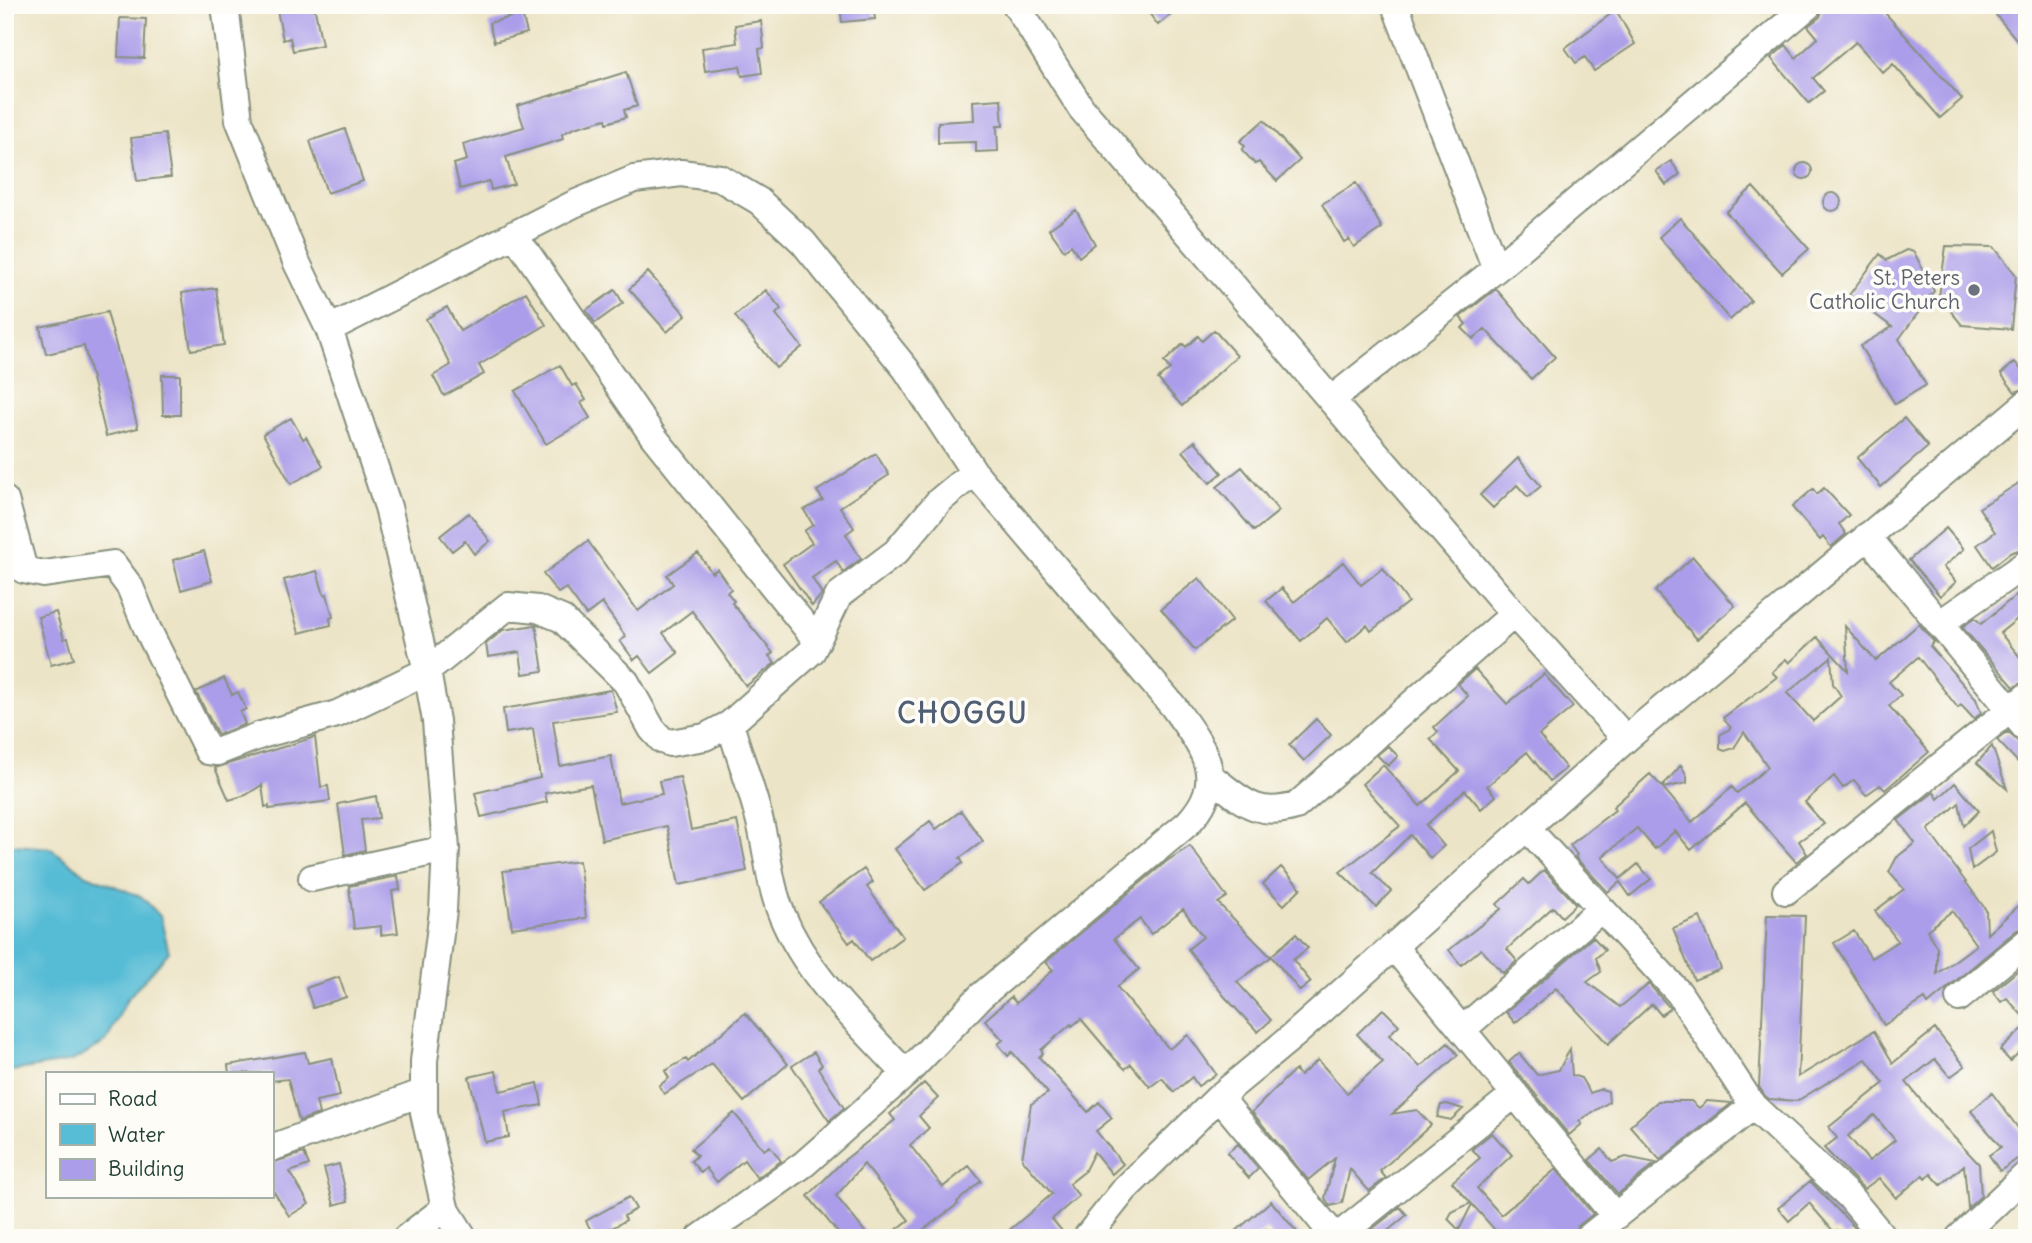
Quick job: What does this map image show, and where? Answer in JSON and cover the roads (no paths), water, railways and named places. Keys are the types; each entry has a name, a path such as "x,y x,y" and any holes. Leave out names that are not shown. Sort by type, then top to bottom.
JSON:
{"street":[{"path":"225,5 239,120 296,261 329,329 388,507 427,671 436,722 446,849 443,910 424,1061 424,1113 445,1208 464,1238"},
{"path":"1016,5 1081,108 1514,614 1626,739"},
{"path":"1395,5 1496,269"},
{"path":"1331,400 1496,269 1809,5"},
{"path":"329,329 574,204 634,179 681,173 720,178 759,201 803,242 906,369 974,472 1173,706 1200,745 1211,777 1204,806 1188,823 981,996 906,1074 804,1164 700,1238"},
{"path":"514,234 653,436 817,641"},
{"path":"1086,1238 1125,1189 1219,1097 1394,947 1626,739 2027,403"},
{"path":"5,500 24,570 44,574 113,564 130,587 147,628 208,751 217,752 261,735 337,714 427,671 508,606 538,609 562,619 626,682 652,729 662,740 670,743 695,740 730,724 813,652 839,595 896,552 939,500 974,472"},
{"path":"1867,536 1939,624 2018,702 2027,730"},
{"path":"1939,624 2027,563"},
{"path":"1211,777 1256,810 1275,812 1296,806 1514,614"},
{"path":"1786,891 2018,702"},
{"path":"730,724 760,823 771,884 783,917 807,961 834,997 906,1074"},
{"path":"1527,828 1679,993 1753,1106 1849,1196 1884,1238"},
{"path":"312,878 446,849"},
{"path":"1462,1030 1600,910"},
{"path":"1959,999 2027,942"},
{"path":"1394,947 1615,1216"},
{"path":"273,1147 424,1092"},
{"path":"1219,1097 1336,1238 1515,1094"},
{"path":"1588,1238 1753,1106"},
{"path":"1959,1238 2027,1174"},
{"path":"406,1238 445,1208"}],"water":[{"path":"5,844 50,848 87,875 142,897 160,916 169,952 127,999 106,1042 72,1061 5,1072"}],"place":[{"name":"St. Peters Catholic Church","path":"1974,290"}],"district":[{"name":"CHOGGU","path":"963,713"}]}
